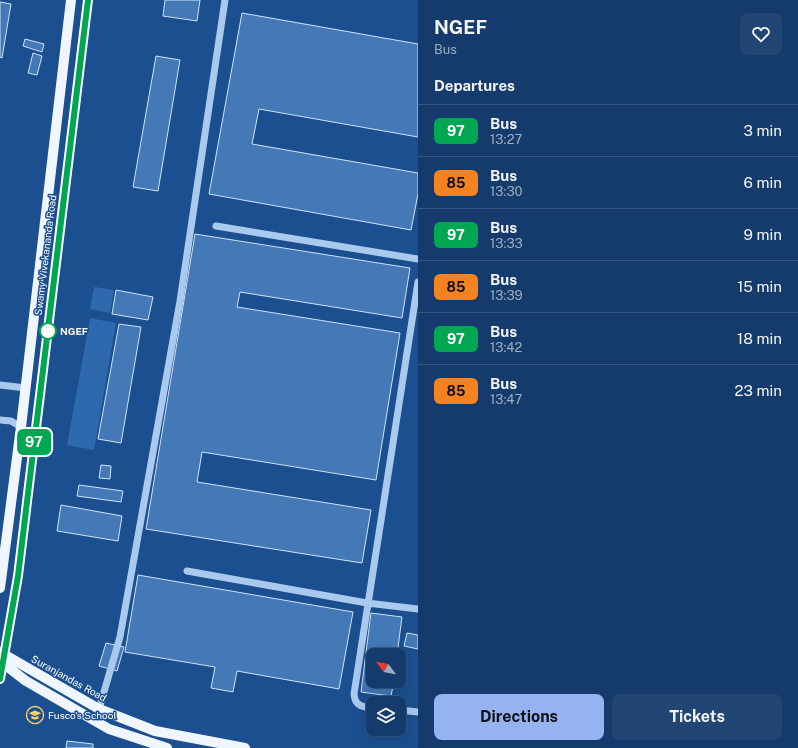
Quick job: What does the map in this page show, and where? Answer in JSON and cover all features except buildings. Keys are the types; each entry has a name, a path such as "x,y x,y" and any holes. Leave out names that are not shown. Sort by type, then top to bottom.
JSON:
{"main road":[{"name":"Swamy Vivekananda Road","path":"0,588 26,388 71,0"},
{"name":"Swamy Vivekananda Road","path":"0,679 1,658 18,576 88,0"},
{"path":"0,516 11,504"},
{"name":"Suranjandas Road","path":"1,658 99,710 155,731 245,748"},
{"path":"1,658 26,681 109,729 167,748"}],"lane":[{"path":"99,710 120,637 180,301 225,0"},
{"path":"216,226 418,259"},
{"path":"366,707 358,705 355,702 354,694 418,282"},
{"path":"0,385 26,388"},
{"path":"0,420 11,421 21,427"},
{"path":"187,571 367,603 418,609"},
{"path":"406,711 418,712"}],"shaded area":[{"path":"94,287 114,290 110,313 90,309"},
{"path":"90,318 116,323 94,450 67,445"}],"bus line":[{"name":"97","path":"0,679 18,576 88,0"}],"place":[{"name":"NGEF","path":"48,331"},
{"name":"Fusco's School","path":"35,715"}]}
